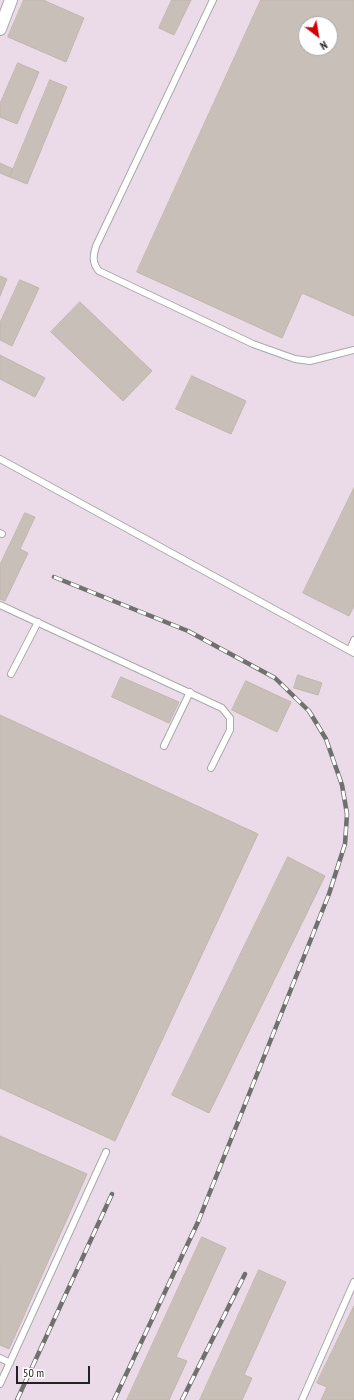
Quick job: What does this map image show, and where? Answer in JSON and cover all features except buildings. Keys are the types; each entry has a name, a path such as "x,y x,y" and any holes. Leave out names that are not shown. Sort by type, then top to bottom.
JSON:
{"street":[{"path":"0,29 11,0"}],"lane":[{"path":"213,0 96,246 93,258 95,266 99,271 253,344 295,359 310,361 354,350"},
{"path":"0,459 352,651 354,640"},
{"path":"0,604 222,708 230,718 230,730 211,768"},
{"path":"11,674 38,622"},
{"path":"164,746 190,692"},
{"path":"0,1384 106,1152"},
{"path":"302,1400 354,1282"},
{"path":"0,1358 10,1363"}],"shaded area":[{"path":"0,0 354,0 354,1400 0,1400"}],"railway":[{"path":"54,577 188,631 275,678 309,711 326,739 342,785 347,814 345,844 329,894 198,1222 114,1400"},
{"path":"17,1400 112,1194"},
{"path":"182,1400 245,1274"}]}
